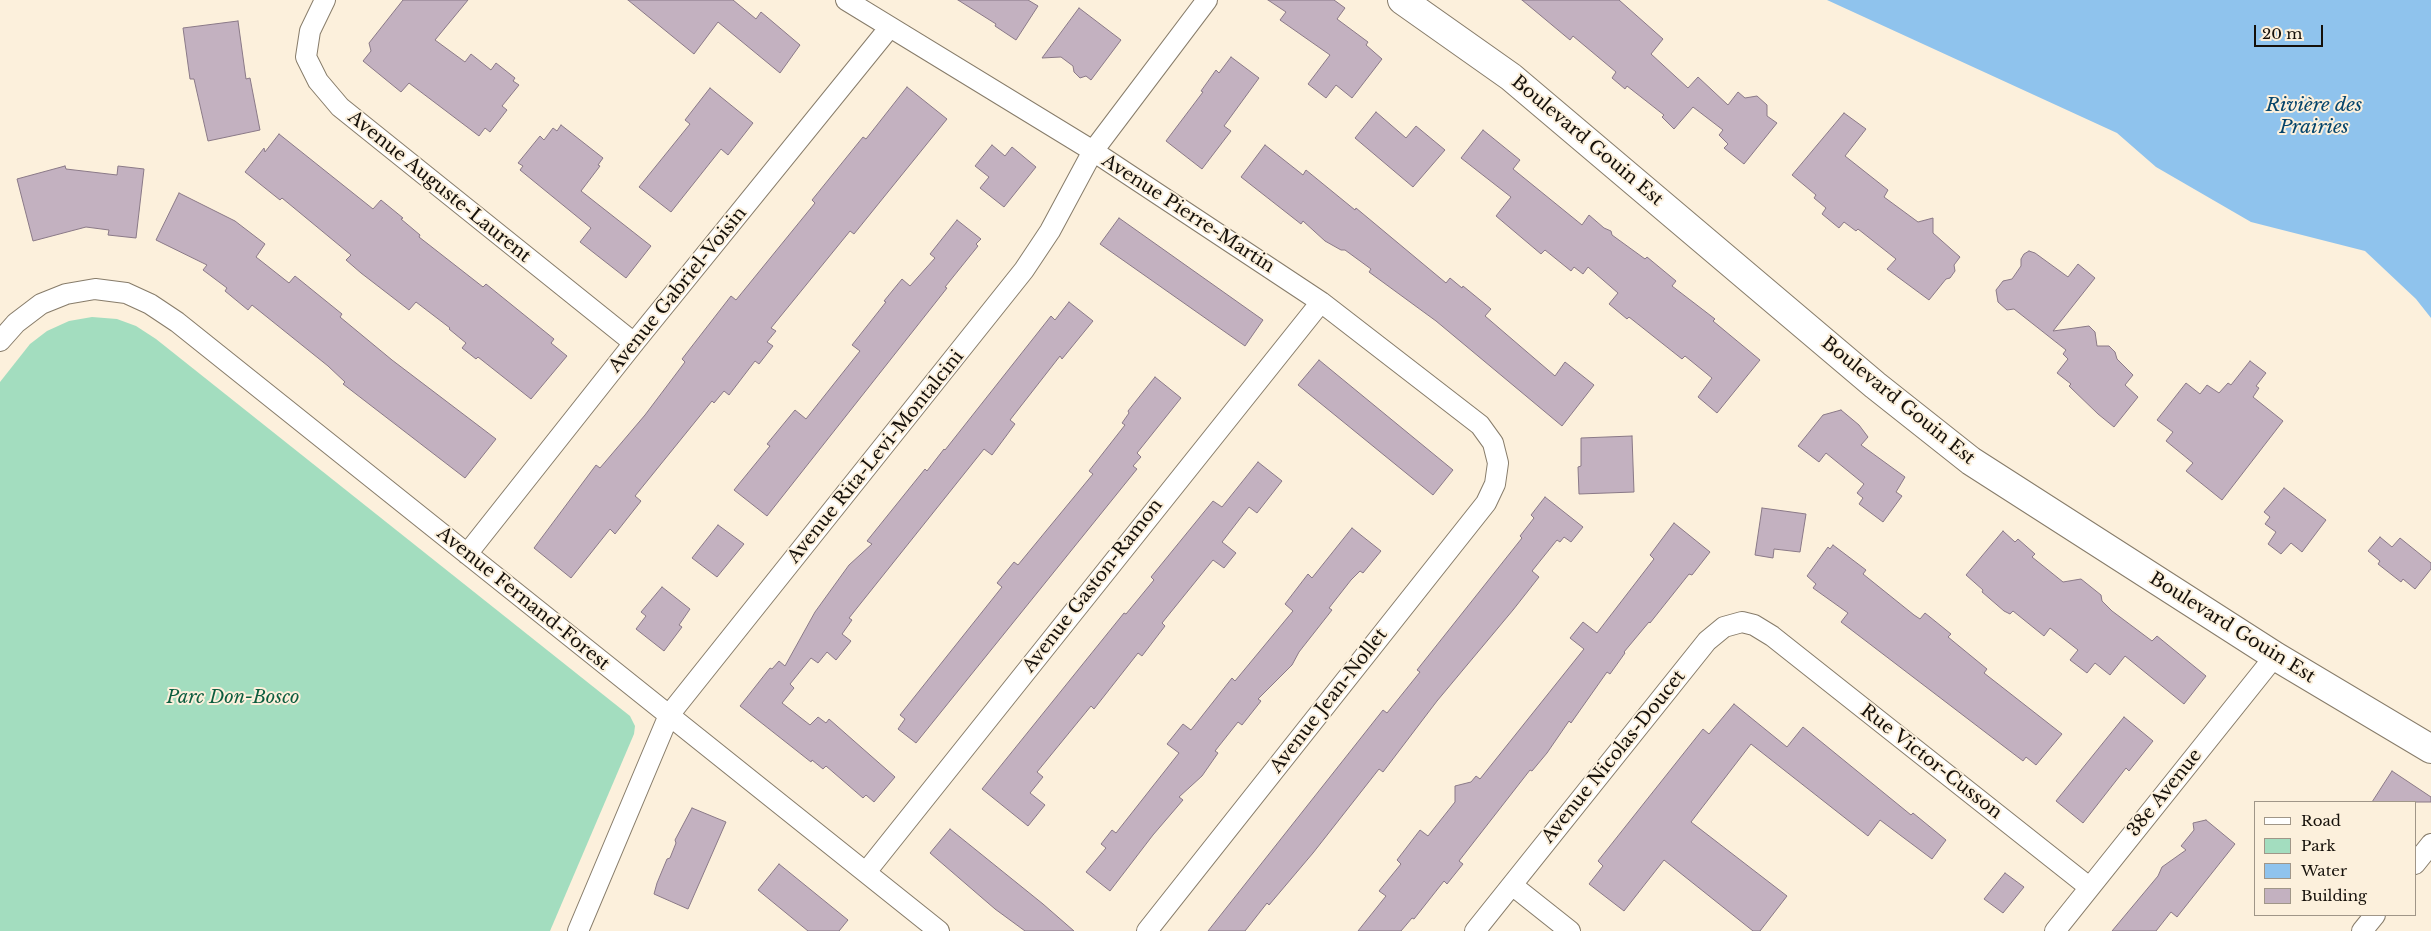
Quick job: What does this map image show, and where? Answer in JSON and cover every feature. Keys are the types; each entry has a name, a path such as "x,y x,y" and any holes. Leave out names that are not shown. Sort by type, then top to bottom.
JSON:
{"street":[{"name":"Avenue Auguste-Laurent","path":"325,0 310,31 306,57 318,81 340,107 634,343"},
{"name":"Avenue Pierre-Martin","path":"846,0 1093,151 1321,302 1480,425 1493,443 1498,464"},
{"name":"Avenue Rita-Levi-Montalcini","path":"578,931 669,716 1024,270 1050,231 1093,151 1207,0"},
{"name":"Boulevard Gouin Est","path":"1402,0 1511,77 1875,385 1971,461 2275,656 2431,749"},
{"name":"Avenue Gabriel-Voisin","path":"467,554 634,343 890,27"},
{"name":"Avenue Fernand-Forest","path":"0,341 16,323 41,304 66,294 95,290 126,293 150,304 177,322 940,931"},
{"name":"Avenue Gaston-Ramon","path":"866,872 1321,302"},
{"name":"Avenue Jean-Nollet","path":"1147,931 1486,503 1495,484 1498,464"},
{"name":"Avenue Nicolas-Doucet","path":"1475,931 1715,632 1724,626 1742,622 1754,624 1772,636"},
{"name":"Rue Victor-Cusson","path":"1772,636 2089,887"},
{"name":"38e Avenue","path":"2055,931 2275,656"},
{"path":"2416,863 2431,844"},
{"path":"1512,885 1570,931"},
{"path":"2362,931 2374,916"}],"green space":[{"name":"Parc Don-Bosco","path":"92,317 117,319 136,326 156,339 630,716 635,726 634,734 550,931 0,931 0,382 30,344 47,331 69,321"}],"water":[{"name":"Rivière des Prairies","path":"1827,0 2431,0 2431,318 2416,299 2365,251 2251,222 2156,167 2117,133"}],"building":[{"path":"403,0 468,0 435,40 465,62 471,54 491,70 496,63 515,78 513,81 519,85 502,106 507,110 490,132 485,128 479,136 409,83 401,92 363,61 371,51 369,43"},
{"path":"628,0 733,0 756,19 761,12 800,45 780,73 718,22 694,54"},
{"path":"958,0 1028,0 1038,6 1016,40 995,26 996,24"},
{"path":"1268,0 1334,0 1345,8 1337,19 1368,42 1366,45 1382,59 1352,98 1336,85 1326,98 1308,84 1330,55 1280,20 1286,12"},
{"path":"1522,0 1619,0 1663,39 1651,54 1688,88 1698,77 1728,105 1738,92 1745,98 1757,96 1767,105 1767,116 1777,123 1744,164 1724,148 1728,144 1719,135 1723,130 1693,107 1674,129 1662,117 1664,115 1627,86 1625,89 1612,78 1616,72 1573,36 1570,40"},
{"path":"1079,8 1121,40 1091,80 1086,76 1080,78 1074,72 1073,66 1061,57 1042,58"},
{"path":"238,21 246,79 250,78 260,130 208,141 194,79 190,79 183,28"},
{"path":"1231,57 1259,78 1224,126 1231,131 1202,169 1166,141 1203,92 1201,91 1216,70 1219,73"},
{"path":"907,87 947,119 854,234 850,231 771,328 776,331 767,342 773,346 759,364 755,361 729,395 724,391 714,403 712,401 635,496 641,501 615,534 610,529 571,578 534,548 596,465 600,468 645,415 685,362 682,359 731,296 736,300 815,203 812,200 863,137 866,139"},
{"path":"710,88 753,123 728,155 721,149 671,212 639,187 690,124 685,120"},
{"path":"1376,112 1406,138 1416,126 1445,150 1413,187 1355,138"},
{"path":"1844,113 1866,129 1845,156 1888,190 1884,197 1918,222 1933,218 1933,233 1960,257 1954,265 1955,271 1950,278 1946,279 1929,300 1887,269 1896,259 1858,229 1856,231 1844,222 1839,228 1822,214 1826,208 1814,198 1816,195 1792,175"},
{"path":"561,125 603,158 598,165 600,166 581,191 651,246 626,278 580,242 591,228 520,170 523,166 518,163 540,136 544,140 553,128 557,131"},
{"path":"1483,130 1520,160 1513,169 1582,225 1589,215 1604,228 1611,231 1612,235 1645,259 1647,257 1676,281 1672,286 1715,319 1713,321 1760,360 1717,413 1698,397 1712,378 1685,356 1682,359 1629,317 1627,319 1609,304 1618,293 1588,267 1583,274 1574,267 1571,271 1545,250 1541,254 1496,216 1511,197 1461,158"},
{"path":"279,134 373,209 381,200 403,218 401,219 420,235 419,237 483,287 486,284 554,339 551,343 567,356 531,399 478,357 476,359 462,348 466,343 416,302 409,310 361,273 346,260 351,255 282,198 280,200 245,172 264,148 265,152"},
{"path":"992,145 1005,156 1012,147 1036,167 1004,207 980,188 989,177 975,166"},
{"path":"1265,145 1303,175 1306,170 1355,210 1356,208 1446,283 1450,278 1462,288 1463,286 1491,309 1485,316 1555,376 1565,362 1594,385 1562,426 1436,321 1369,272 1371,269 1345,250 1341,250 1325,241 1303,221 1301,224 1241,177"},
{"path":"65,166 66,169 117,175 118,166 144,169 136,238 108,235 109,230 86,227 33,241 17,179"},
{"path":"179,193 235,221 265,244 256,257 289,283 295,276 342,314 340,317 392,360 496,439 465,478 343,384 345,382 328,366 252,305 248,310 225,291 227,288 203,270 207,265 156,240"},
{"path":"1119,218 1263,320 1245,346 1100,244"},
{"path":"957,220 981,239 976,244 978,246 767,516 734,490 770,446 767,444 795,410 806,419 860,351 852,345 886,302 884,301 902,279 910,286 935,258 930,254"},
{"path":"2029,251 2035,253 2068,277 2078,264 2095,278 2053,331 2089,326 2095,332 2097,346 2109,346 2115,352 2117,359 2133,375 2125,385 2138,397 2114,427 2069,386 2071,384 2057,373 2068,359 2063,354 2066,350 2014,309 2007,310 1998,302 1996,290 2003,281 2012,279 2021,266 2021,259 2024,254"},
{"path":"1069,302 1093,321 1062,359 1060,356 1010,420 1015,424 992,455 984,449 849,618 852,620 842,634 851,641 836,660 827,652 818,663 811,658 790,684 794,688 782,703 810,725 818,717 826,723 829,719 895,777 874,802 866,795 863,798 826,766 823,769 812,760 811,762 740,706 770,668 772,669 779,661 785,666 815,612 849,565 872,544 867,541 925,469 927,471 945,450 1051,316 1055,320"},
{"path":"1319,360 1453,470 1433,495 1298,385"},
{"path":"2250,361 2266,373 2256,386 2259,388 2253,397 2283,421 2222,500 2186,471 2193,463 2166,441 2173,432 2157,420 2186,383 2200,394 2207,385 2219,393 2228,383 2231,385"},
{"path":"1155,377 1181,398 1137,453 1141,457 1133,466 1137,469 916,743 898,729 905,719 900,715 1002,587 997,583 1014,562 1018,565 1093,474 1089,471 1125,425 1122,423 1129,413 1128,411"},
{"path":"1841,410 1859,425 1868,437 1861,445 1905,477 1896,492 1902,496 1883,522 1859,504 1863,498 1857,493 1864,484 1826,453 1819,462 1798,446 1823,415"},
{"path":"1632,436 1634,492 1579,494 1578,467 1581,466 1581,438"},
{"path":"1258,462 1282,481 1257,513 1249,507 1222,542 1236,553 1224,568 1213,560 1162,623 1165,626 1142,656 1138,653 1094,709 1091,706 1037,772 1043,777 1030,793 1045,805 1028,826 982,789 1124,613 1126,614 1154,580 1151,577 1213,501 1222,507"},
{"path":"2284,488 2326,520 2302,552 2291,543 2281,554 2268,544 2276,532 2265,524 2270,517 2264,512"},
{"path":"1545,497 1583,527 1571,542 1564,537 1560,542 1557,540 1532,571 1539,577 1513,610 1437,701 1383,772 1379,769 1313,853 1269,905 1267,903 1245,931 1208,931 1383,710 1387,713 1420,672 1417,670 1522,538 1520,536 1534,518 1531,515"},
{"path":"1762,508 1806,514 1800,552 1774,549 1773,558 1755,555"},
{"path":"1674,523 1710,552 1692,575 1689,574 1624,652 1610,674 1607,672 1571,723 1569,721 1547,753 1532,771 1530,770 1459,861 1463,864 1447,884 1444,881 1414,919 1412,918 1401,931 1358,931 1386,896 1379,891 1401,864 1397,860 1420,830 1428,836 1455,802 1455,786 1471,782 1476,776 1480,779 1584,649 1570,638 1583,622 1597,633 1654,559 1650,555"},
{"path":"718,525 744,544 717,577 692,558"},
{"path":"1352,528 1381,551 1363,573 1360,571 1351,580 1329,608 1332,610 1299,652 1292,665 1258,699 1261,701 1242,725 1238,722 1215,751 1218,753 1202,776 1179,797 1183,800 1153,835 1110,891 1086,872 1106,848 1101,844 1112,830 1116,833 1179,753 1167,744 1183,724 1191,730 1232,678 1235,681 1293,611 1285,604 1308,574 1312,578"},
{"path":"2003,531 2015,542 2018,539 2035,554 2032,557 2063,582 2081,579 2101,595 2102,601 2112,611 2152,641 2157,636 2206,676 2184,704 2125,656 2110,675 2095,663 2087,673 2070,660 2078,650 2050,628 2044,636 2013,611 2010,614 2004,611 1982,592 1983,590 1966,575"},
{"path":"2380,537 2392,547 2400,538 2431,563 2431,569 2415,589 2403,579 2401,582 2378,564 2380,561 2368,551"},
{"path":"1833,545 1866,570 1863,574 1914,615 1920,619 1925,613 1951,634 1948,637 1987,669 1984,673 2062,734 2036,765 2026,757 2023,761 1841,622 1848,613 1813,588 1816,584 1807,576 1828,547 1830,549"},
{"path":"662,587 690,609 679,625 682,627 664,651 636,629 646,616 641,612"},
{"path":"1734,704 1787,747 1803,727 1911,815 1913,813 1946,840 1932,859 1880,820 1868,836 1751,744 1691,822 1787,896 1760,931 1753,931 1664,860 1624,911 1589,884 1603,866 1598,861 1703,729 1709,734"},
{"path":"2124,717 2153,741 2129,771 2126,768 2083,823 2056,801"},
{"path":"2392,771 2431,797 2431,802 2373,801"},
{"path":"692,808 726,822 688,909 654,894 667,859 670,858 676,843 675,840"},
{"path":"2206,820 2235,844 2177,917 2171,912 2156,931 2112,931 2158,876 2162,867 2186,850 2181,846 2194,830 2193,823"},
{"path":"950,829 1074,931 1025,931 995,909 930,853"},
{"path":"779,864 848,920 839,931 808,931 758,890"},
{"path":"2005,873 2024,887 2003,913 1984,899"}]}
